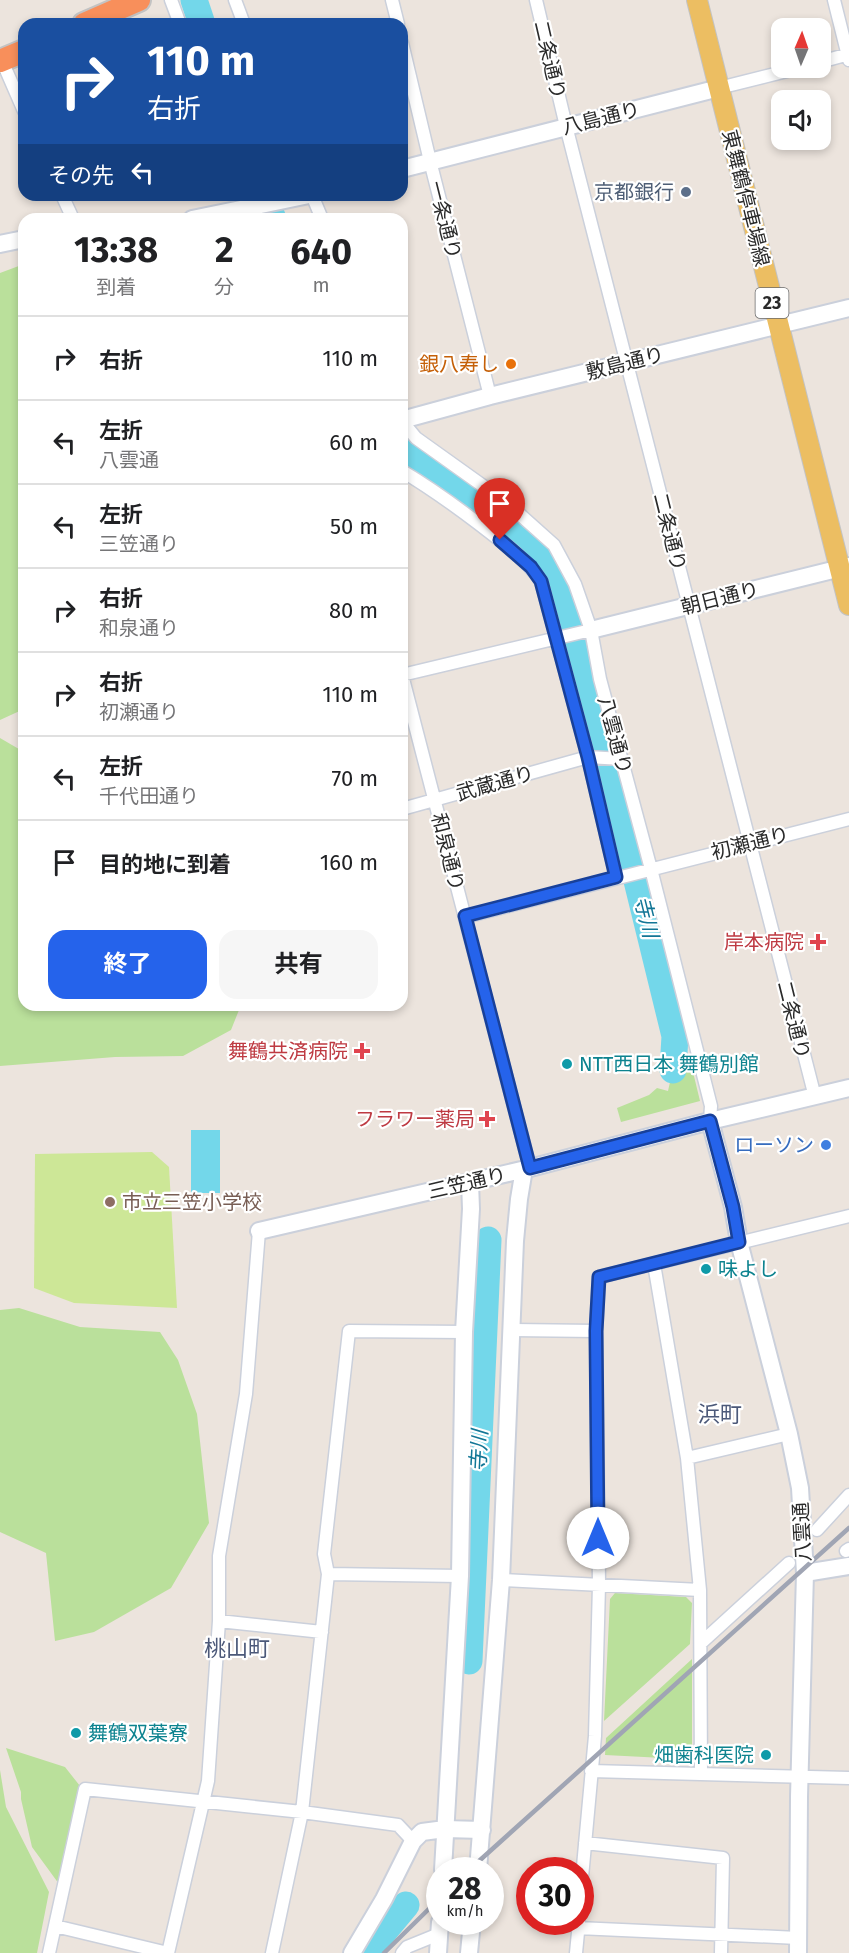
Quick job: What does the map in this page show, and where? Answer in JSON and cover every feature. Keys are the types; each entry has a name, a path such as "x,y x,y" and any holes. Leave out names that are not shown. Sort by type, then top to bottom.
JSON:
{"highway":[{"path":"93,18 113,5 139,0"},
{"path":"1,61 18,54"}],"main road":[{"name":"東舞鶴停車場線","path":"697,0 778,326 844,567 849,605"}],"street":[{"path":"171,0 178,18"},
{"path":"235,0 242,18"},
{"path":"392,0 396,18"},
{"name":"二条通り","path":"536,0 626,363 815,1097"},
{"path":"831,60 849,57 834,0"},
{"path":"1,61 18,98"},
{"name":"一条通り","path":"408,69 429,161 490,396"},
{"name":"八島通り","path":"408,167 771,75"},
{"path":"222,213 277,201"},
{"path":"0,244 18,240"},
{"name":"敷島通り","path":"408,419 490,396 849,308"},
{"name":"八雲通り","path":"408,428 416,438 507,503 554,545 575,584 618,759 711,1106 710,1121"},
{"path":"408,475 435,491 500,540 531,567 541,581 562,637 620,876 465,916"},
{"name":"朝日通り","path":"588,631 844,567"},
{"path":"408,674 588,631"},
{"name":"和泉通り","path":"408,698 465,916 527,1169"},
{"name":"武蔵通り","path":"408,807 592,757 618,759"},
{"name":"初瀬通り","path":"620,876 849,819"},
{"name":"三笠通り","path":"259,1231 527,1169 710,1121 849,1088"},
{"name":"八雲通","path":"710,1121 789,1434 800,1488 805,1573 798,1945"},
{"path":"479,1857 501,1580 515,1241 519,1199 527,1169"},
{"path":"444,1857 459,1576 464,1332 471,1209 470,1182"},
{"path":"584,1857 595,1736 599,1585 596,1331 599,1277 849,1216"},
{"path":"55,1926 168,1953 208,1781 219,1621 219,1556 246,1394 259,1231"},
{"path":"654,1263 687,1458 700,1590 700,1774"},
{"path":"513,1330 596,1331"},
{"path":"272,1953 302,1812 328,1574 324,1554 349,1331 464,1332"},
{"path":"687,1458 789,1434"},
{"path":"817,1530 849,1495"},
{"path":"805,1573 848,1555"},
{"path":"701,1643 789,1563"},
{"path":"328,1574 459,1576"},
{"path":"501,1580 700,1590"},
{"path":"219,1621 322,1632"},
{"path":"591,1771 849,1778"},
{"path":"49,1953 85,1789 302,1812 398,1825 413,1841"},
{"path":"352,1953 384,1899 413,1841 422,1832 445,1829 482,1830"},
{"path":"585,1843 723,1858 721,1953"},
{"path":"594,1926 722,1934 798,1945"},
{"path":"402,1953 407,1947 427,1935"},
{"path":"438,1953 439,1935"},
{"path":"469,1953 471,1935"},
{"path":"576,1953 577,1935"}],"green space":[{"path":"18,266 18,712 0,720 0,273"},
{"path":"0,738 18,748 18,1011 239,1011 231,1030 183,1056 115,1057 0,1066"},
{"path":"693,1072 700,1101 621,1122 617,1108 649,1095 657,1088 668,1091 672,1073"},
{"path":"152,1152 169,1167 177,1308 74,1303 34,1288 35,1154"},
{"path":"19,1308 80,1327 160,1332 178,1360 197,1414 209,1523 171,1588 94,1632 55,1641 46,1553 0,1532 0,1310"},
{"path":"615,1593 686,1597 692,1603 690,1644 604,1721 610,1599"},
{"path":"692,1659 692,1750 689,1757 683,1759 605,1755 606,1738"},
{"path":"6,1748 65,1767 80,1786 59,1884 32,1847 21,1792"},
{"path":"0,1770 6,1807 49,1892 37,1953 0,1953"}],"water":[{"path":"206,3 211,18 187,18 184,11"},
{"path":"191,1130 220,1130 220,1193 191,1193"}],"waterway":[{"name":"寺川","path":"194,0 200,18"},
{"name":"寺川","path":"266,201 270,213"},
{"name":"寺川","path":"408,454 505,522 542,557 562,584 574,634 580,648 675,1036 673,1070"},
{"name":"寺川","path":"469,1661 488,1240"},
{"name":"寺川","path":"366,1953 406,1905"}],"railway":[{"path":"483,1857 849,1528"},
{"path":"384,1953 426,1912"}],"place":[{"name":"京都銀行","path":"686,192"},
{"name":"銀八寿し","path":"511,364"},
{"name":"岸本病院","path":"818,942"},
{"name":"舞鶴共済病院","path":"362,1051"},
{"name":"NTT西日本 舞鶴別館","path":"567,1064"},
{"name":"フラワー薬局","path":"487,1119"},
{"name":"ローソン","path":"826,1145"},
{"name":"市立三笠小学校","path":"110,1202"},
{"name":"味よし","path":"706,1269"},
{"name":"舞鶴双葉寮","path":"76,1733"},
{"name":"畑歯科医院","path":"766,1755"}],"district":[{"name":"浜町","path":"720,1414"},
{"name":"桃山町","path":"237,1648"}],"route":[{"path":"500,540 531,567 541,581 588,757 616,877 465,916 530,1168 710,1121 733,1207 739,1242 599,1277 596,1331 598,1538"}]}
